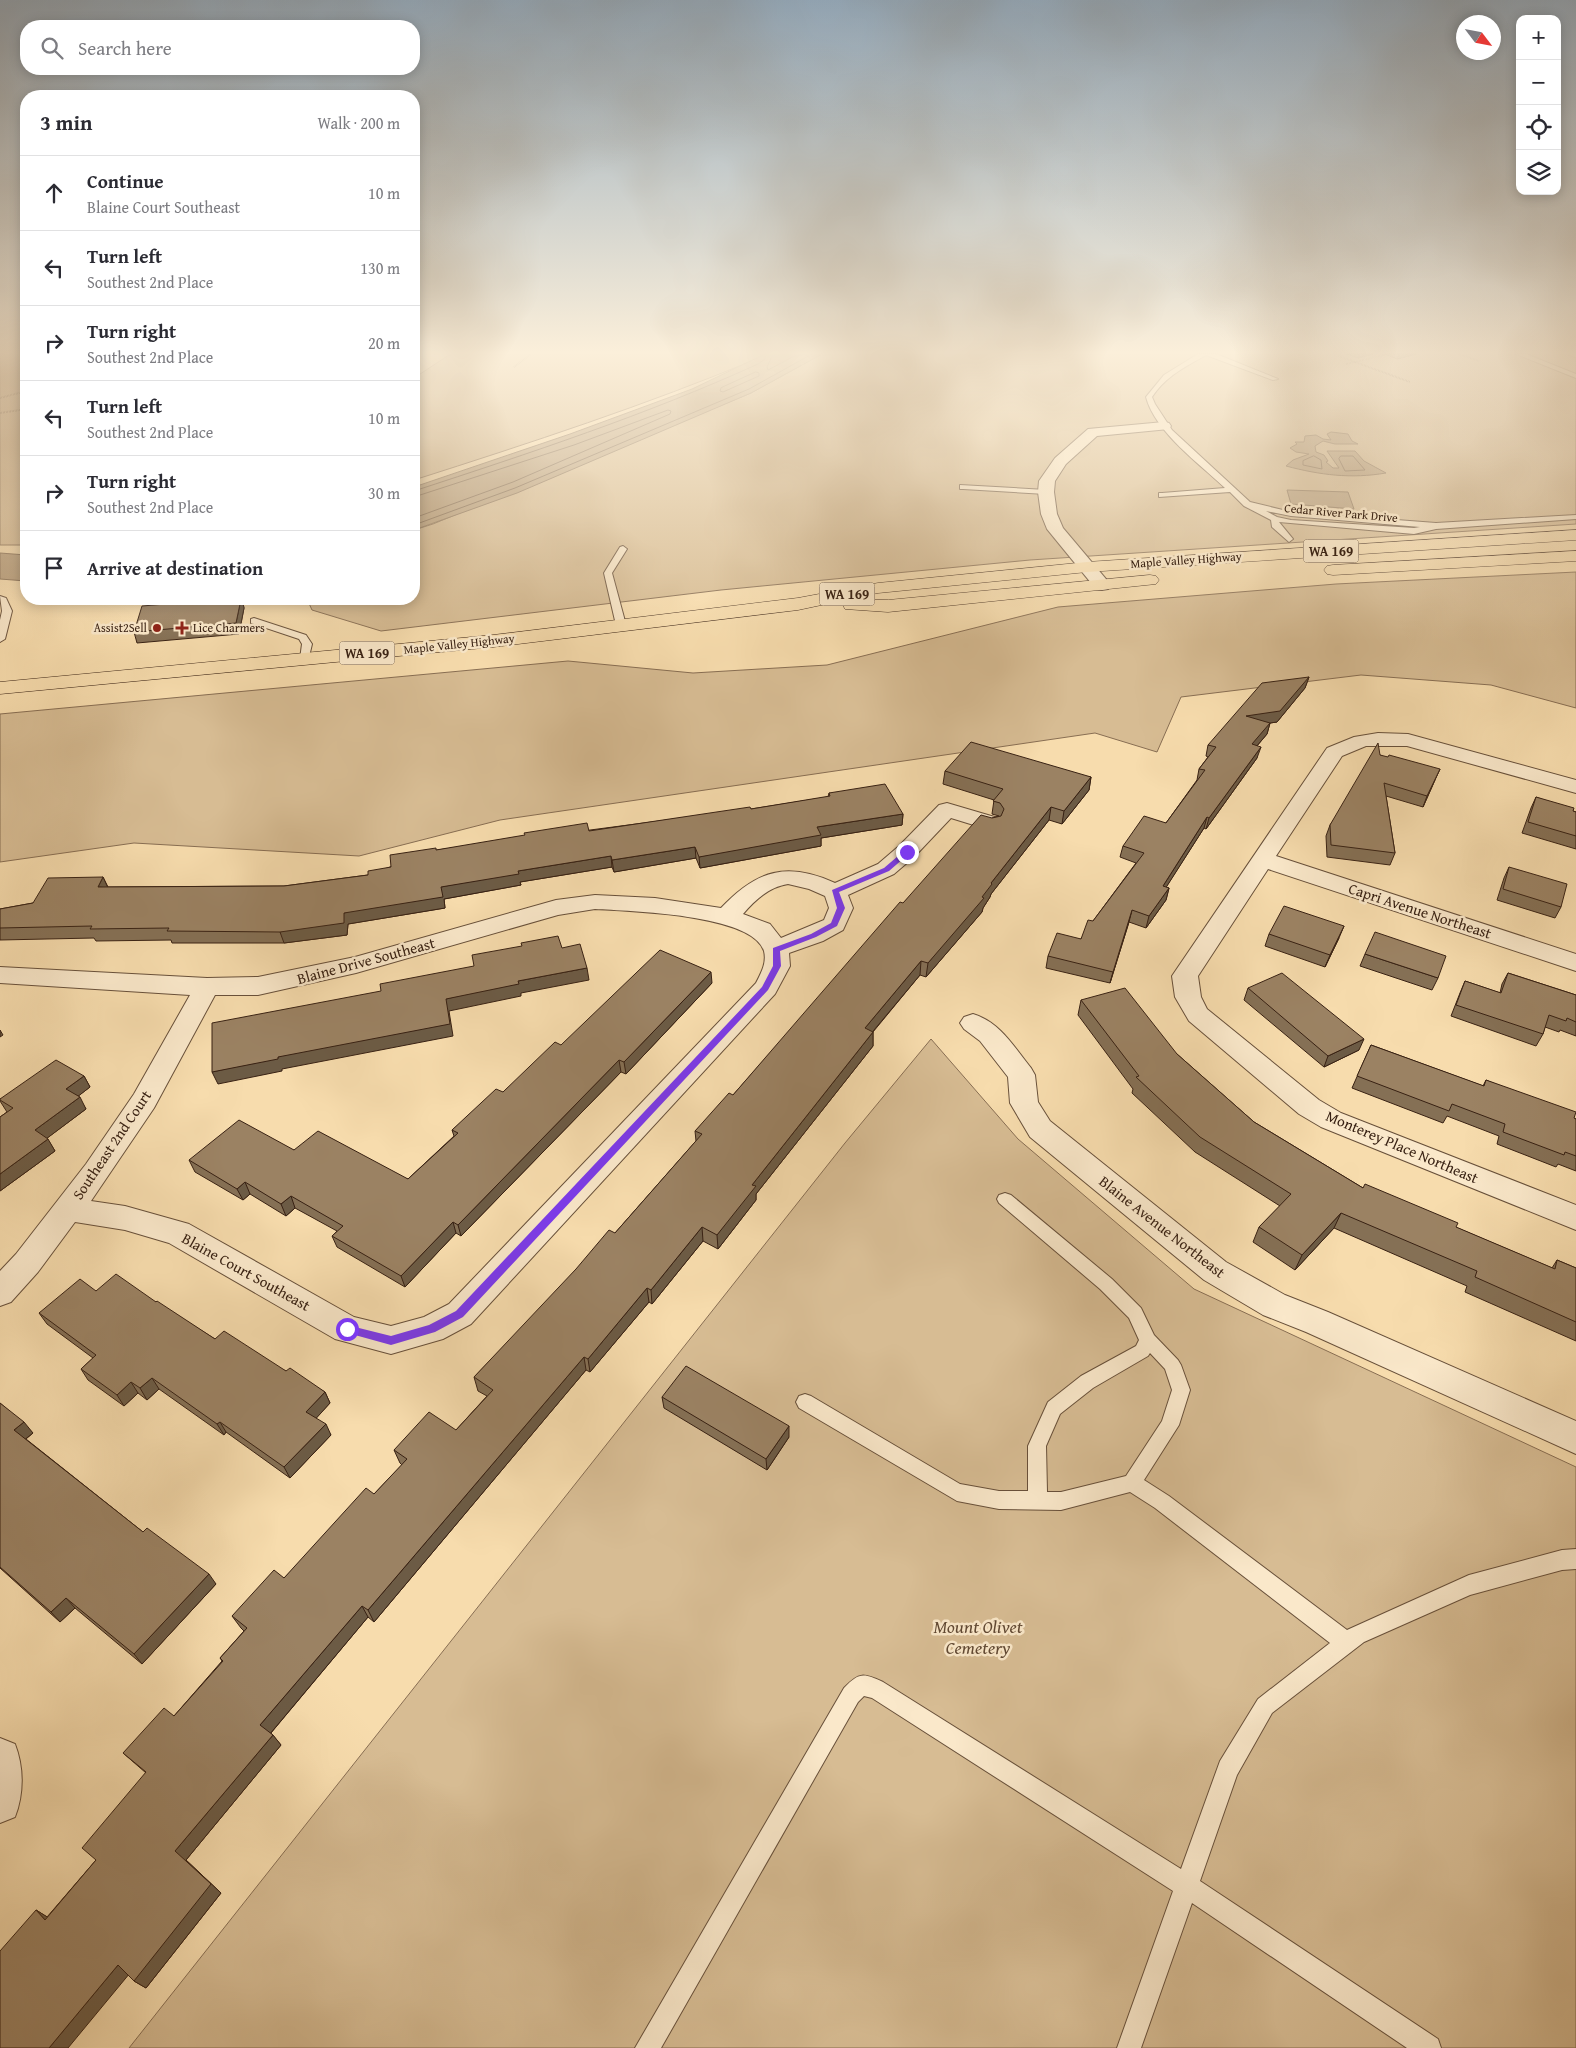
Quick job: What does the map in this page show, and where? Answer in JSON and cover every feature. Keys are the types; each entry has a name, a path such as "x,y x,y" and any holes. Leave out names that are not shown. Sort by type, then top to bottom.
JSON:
{"main road":[{"name":"Maple Valley Highway","path":"0,688 493,641 798,604 878,588 1087,567 1576,535"},
{"name":"WA 169","path":"1315,571 1576,556"},
{"name":"Maple Valley Highway","path":"798,604 888,606 1169,579"}],"street":[{"path":"1073,450 1060,461 1047,481 1046,492 1049,514 1055,530 1102,586"},
{"name":"Monterey Place Northeast","path":"1576,787 1408,740 1382,738 1359,740 1334,752 1186,976 1185,990 1190,1003 1198,1015 1309,1107 1331,1120 1576,1218"},
{"path":"835,892 886,869 907,852 947,810 990,823"},
{"name":"Capri Avenue Northeast","path":"1264,860 1576,963"},
{"path":"727,916 744,896 763,882 786,877 812,880 835,892 841,908 834,924 814,936 776,949"},
{"name":"Blaine Drive Southeast","path":"0,975 207,987 258,986 303,978 356,965 556,908 595,902 655,905 727,916 760,930 776,949"},
{"name":"Blaine Court Southeast","path":"67,1209 125,1218 178,1233 347,1329 391,1340 431,1328 460,1314 766,988 777,966 776,949"},
{"name":"Southeast 2nd Court","path":"0,1293 27,1263 96,1172 144,1101 207,987"},
{"name":"Blaine Avenue Northeast","path":"973,1023 989,1034 1021,1075 1024,1103 1040,1129 1214,1271 1274,1305 1326,1326 1576,1438"}],"lane":[{"name":"Cedar River Park Drive","path":"1189,450 1247,504 1276,519 1291,522 1414,531 1436,526"},
{"path":"964,487 1046,492"},
{"path":"1162,496 1232,490"},
{"name":"Cedar River Park Drive","path":"1247,504 1291,514 1436,526 1576,517"},
{"path":"1276,519 1276,525 1289,540"},
{"path":"621,625 608,573 622,549"},
{"path":"0,599 7,611 0,639"},
{"path":"254,621 303,637 307,644 306,659"},
{"path":"805,1402 957,1492 999,1500 1061,1500 1132,1483 1170,1425 1181,1390 1172,1365 1148,1340 1135,1313 1106,1284 1005,1199"},
{"path":"1038,1500 1037,1446 1054,1408 1086,1382 1142,1351 1148,1340"},
{"path":"1132,1483 1162,1502 1347,1643"},
{"path":"1129,2048 1228,1769 1265,1706 1357,1634 1469,1585 1562,1560 1576,1559"},
{"path":"647,2048 851,1695 862,1685 876,1689 1186,1886 1429,2048"}],"green space":[{"path":"0,450 20,450 20,545 0,545"},
{"path":"420,450 508,450 420,478"},
{"path":"614,450 1576,450 1576,524 1030,560 721,590 381,631 312,610 310,605 420,605 420,528"},
{"path":"1576,572 1576,708 1491,685 1361,675 1181,697 1157,752 1095,733 500,820 359,856 134,843 0,862 0,714 568,661 693,673 827,665 1058,607 1336,584"},
{"name":"Mount Olivet Cemetery","path":"931,1039 1018,1139 1194,1289 1576,1467 1576,2048 129,2048 845,1143"}],"water":[{"path":"524,450 619,450 517,493 420,528 420,485"},
{"path":"1292,450 1316,450 1316,452 1324,455 1328,461 1326,462 1333,468 1339,468 1327,451 1355,451 1364,461 1386,473 1348,476 1311,472 1286,466 1293,460 1309,454"},
{"path":"1287,490 1348,492 1354,509 1291,504"},
{"path":"0,553 20,555 20,581 0,579"}],"building":[{"path":"240,605 236,623 134,632 142,606"},
{"path":"1309,677 1280,711 1246,716 1270,723 1252,744 1261,747 1209,818 1207,817 1163,886 1169,888 1149,916 1132,910 1113,972 1048,956 1057,933 1081,939 1088,920 1093,921 1144,853 1123,846 1144,816 1166,823 1205,770 1199,769 1216,747 1208,745 1262,683"},
{"path":"971,742 1091,777 1064,811 1051,807 991,883 982,897 984,898 928,963 921,961 865,1028 873,1032 752,1185 756,1186 717,1235 702,1227 651,1290 647,1288 588,1359 584,1357 368,1610 362,1606 260,1725 273,1735 175,1851 211,1884 134,1981 118,1965 49,2048 0,2048 0,1951 36,1910 45,1920 96,1860 82,1848 146,1772 123,1753 164,1708 174,1716 223,1661 220,1658 247,1628 232,1616 274,1570 284,1578 366,1488 374,1494 407,1459 394,1450 429,1412 456,1430 493,1390 474,1377 576,1269 609,1230 615,1233 702,1134 695,1131 729,1093 733,1095 900,902 903,903 981,815 992,818 1001,816 1004,809 1000,803 993,801 1003,789 945,771"},
{"path":"1378,743 1380,755 1388,757 1389,755 1440,769 1427,796 1384,783 1395,853 1331,845 1330,825"},
{"path":"885,784 903,814 817,827 821,835 699,857 695,847 612,860 611,856 518,871 519,874 441,887 443,897 344,913 344,923 280,932 167,931 169,928 90,929 92,926 0,928 0,909 33,903 48,878 103,877 98,887 284,886 368,875 368,871 391,867 390,855 436,848 436,850 587,823 589,831 750,807 751,809 830,796 829,793"},
{"path":"1536,797 1574,808 1573,811 1576,812 1576,836 1528,822"},
{"path":"1509,867 1567,884 1561,907 1503,889"},
{"path":"1284,906 1344,926 1330,955 1269,934"},
{"path":"1375,932 1446,956 1438,978 1365,954"},
{"path":"558,936 562,948 580,944 587,968 518,981 519,984 446,999 450,1024 278,1057 278,1059 212,1072 212,1023 381,991 380,984 474,966 472,955 522,946 521,943"},
{"path":"660,950 711,972 624,1062 619,1060 458,1225 453,1222 401,1276 332,1236 343,1226 291,1196 281,1204 245,1182 237,1189 189,1160 239,1120 294,1150 318,1131 408,1179 458,1133 452,1130 496,1089 503,1092 555,1042 561,1045"},
{"path":"1282,973 1364,1039 1328,1056 1248,988"},
{"path":"1508,973 1576,995 1576,1022 1567,1018 1566,1021 1549,1015 1543,1034 1456,1005 1465,981 1501,993"},
{"path":"1125,988 1177,1054 1254,1122 1363,1188 1365,1184 1458,1223 1456,1227 1555,1269 1557,1260 1576,1268 1576,1322 1475,1277 1477,1271 1341,1213 1302,1255 1259,1227 1291,1194 1200,1137 1136,1077 1139,1076 1081,1000"},
{"path":"1371,1045 1484,1086 1486,1080 1576,1112 1574,1118 1576,1119 1576,1156 1565,1152 1564,1155 1503,1132 1505,1124 1452,1104 1449,1111 1357,1076"},
{"path":"56,1060 84,1076 66,1089 80,1097 35,1130 48,1139 0,1174 0,1117 13,1108 0,1099"},
{"path":"116,1274 215,1339 224,1331 286,1371 290,1368 325,1392 306,1412 326,1424 284,1467 220,1422 217,1424 152,1378 140,1388 131,1382 117,1395 81,1369 96,1355 39,1313 80,1279 96,1291"},
{"path":"686,1366 789,1426 766,1459 662,1397"},
{"path":"0,1403 24,1422 14,1430 143,1532 147,1528 209,1574 134,1654 66,1598 51,1612 0,1567"}],"place":[{"name":"Assist2Sell","path":"157,628"},
{"name":"Lice Charmers","path":"182,628"}],"route":[{"path":"347,1329 391,1340 431,1328 460,1314 766,988 777,966 776,949 814,936 834,924 841,908 835,892 886,869 907,852"}]}
